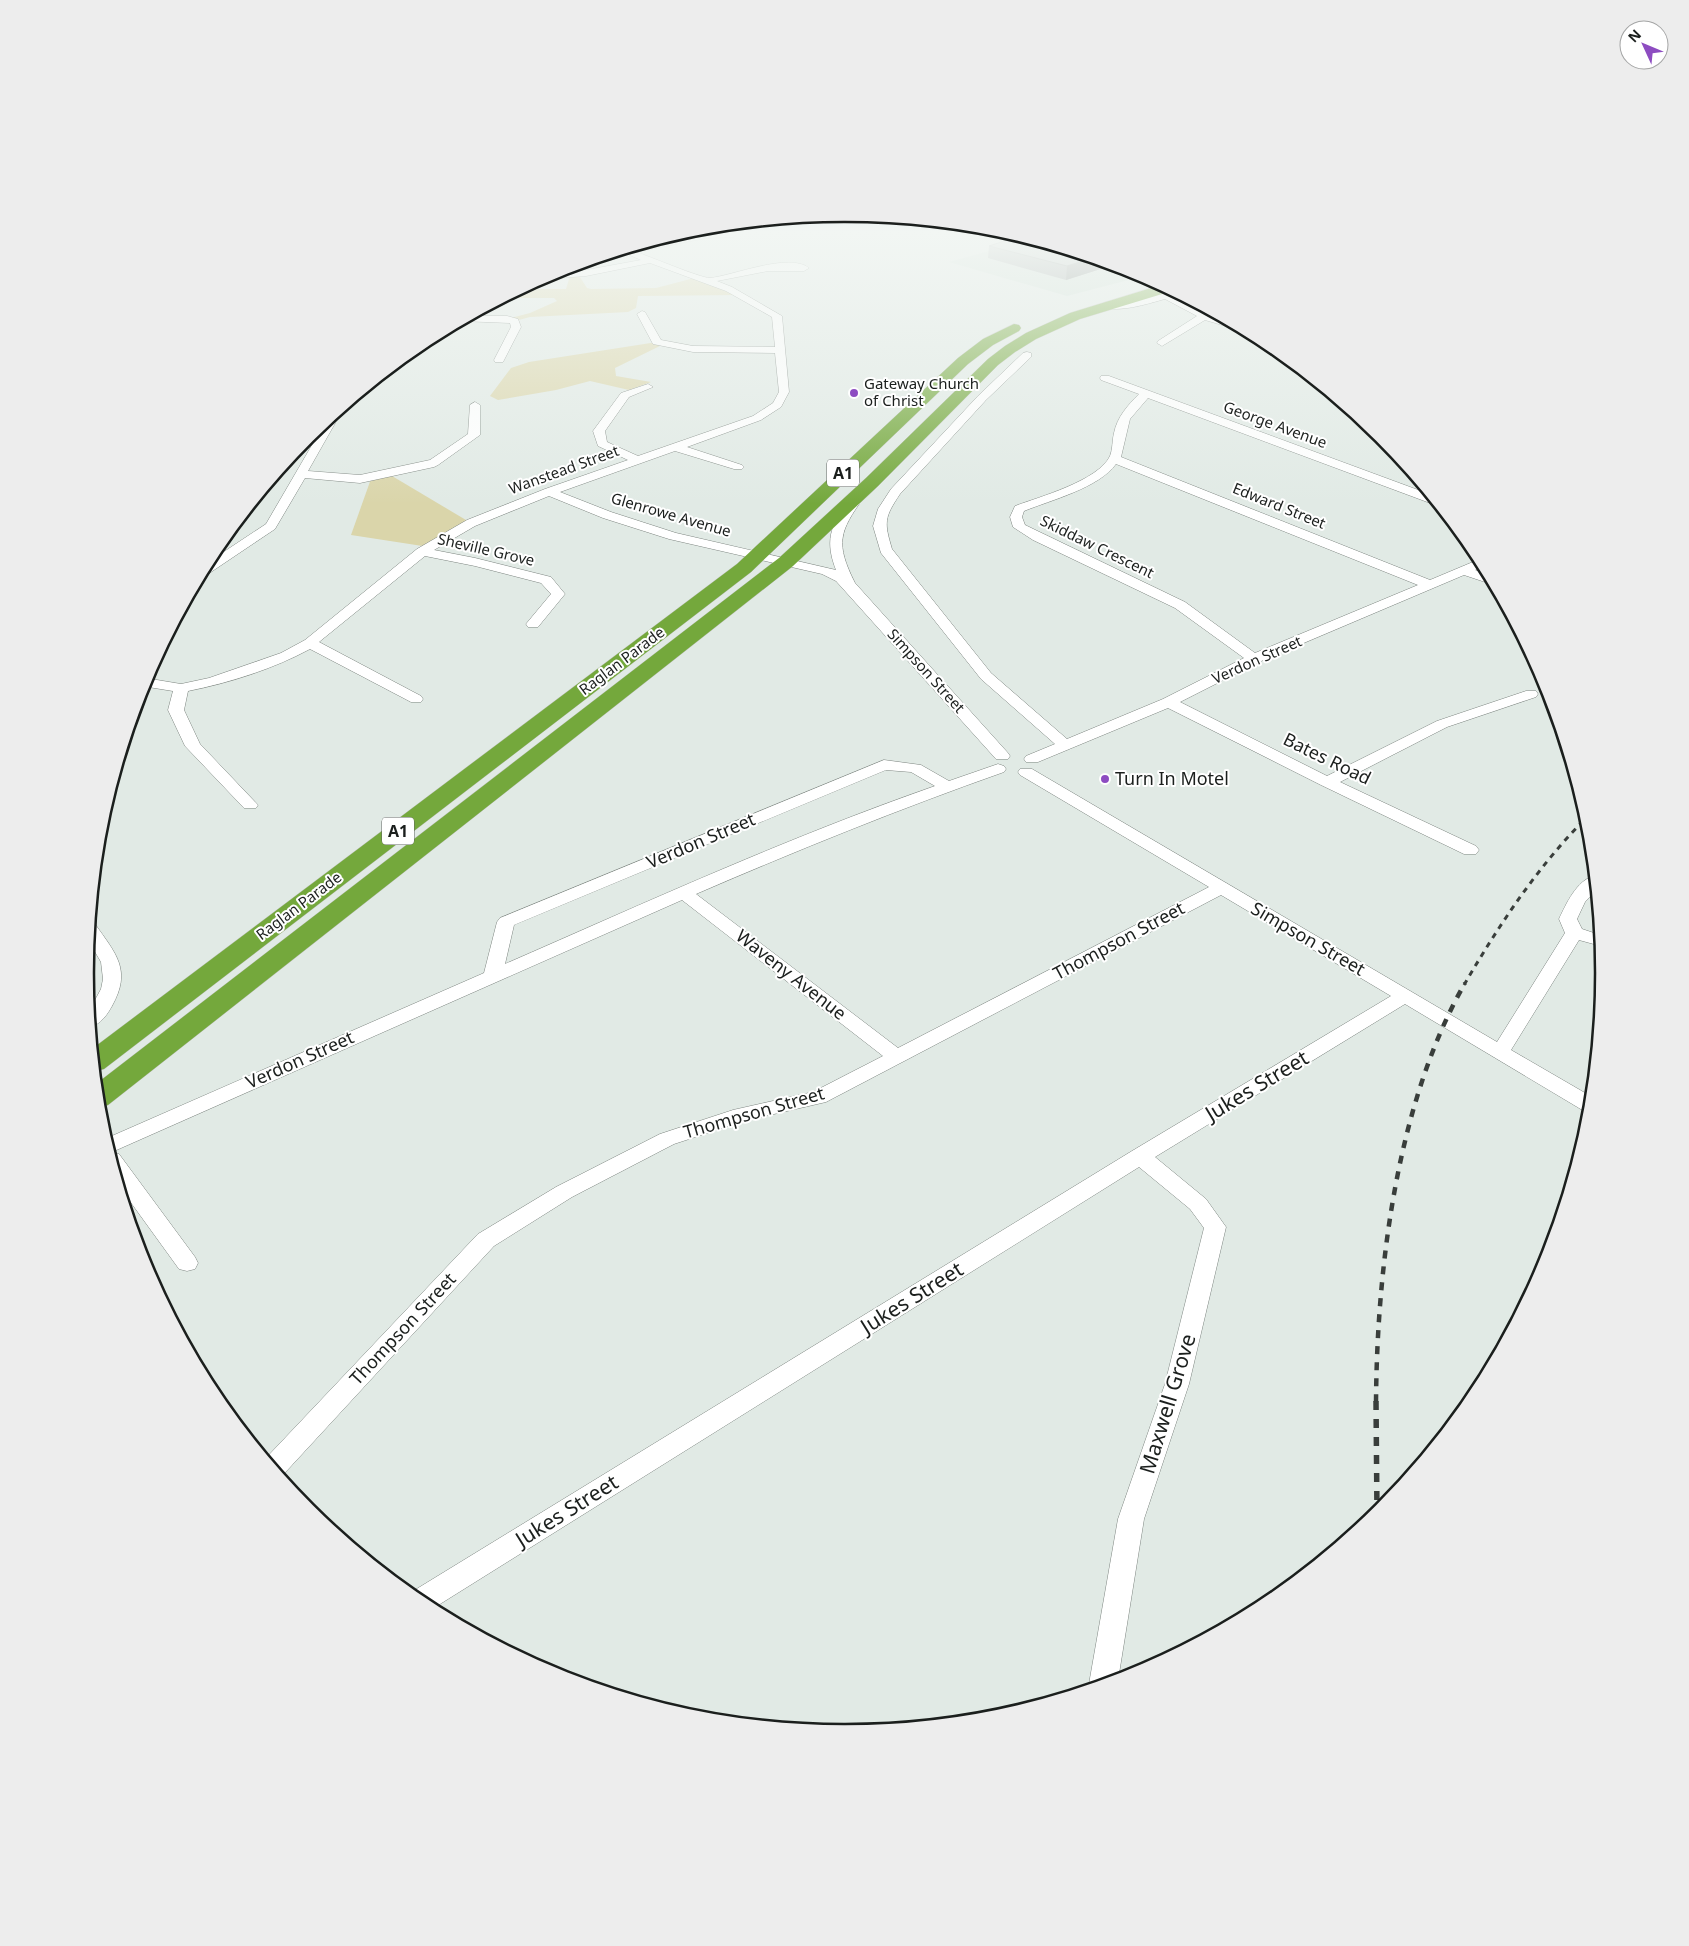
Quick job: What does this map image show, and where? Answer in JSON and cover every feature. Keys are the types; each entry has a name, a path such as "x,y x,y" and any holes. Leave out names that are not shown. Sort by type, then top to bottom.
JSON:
{"highway":[{"name":"Raglan Parade","path":"99,1058 744,568 929,391 975,351 1024,323"},
{"name":"Raglan Parade","path":"104,1093 786,562 872,482 993,362 1024,341 1061,323"},
{"path":"929,391 959,395"}],"street":[{"path":"499,360 516,323"},
{"path":"647,323 658,342 693,350 779,350"},
{"name":"Wanstead Street","path":"152,683 181,688 212,682 286,656 310,643 422,552 471,523 549,492 757,418 777,405 784,392 778,323"},
{"path":"1162,343 1192,323"},
{"path":"1027,355 982,398 895,492 884,509 879,526 886,550 986,676 1065,745"},
{"name":"George Avenue","path":"1105,378 1424,496"},
{"path":"637,460 602,444 599,431 625,395 648,387"},
{"path":"1114,459 1123,421 1132,408 1146,394"},
{"path":"959,395 982,398"},
{"path":"302,474 360,479 434,463 474,435 475,405"},
{"path":"216,562 270,526 326,431"},
{"path":"676,447 738,467"},
{"name":"Edward Street","path":"1114,459 1430,584"},
{"name":"Skiddaw Crescent","path":"1114,459 1094,476 1080,484 1019,509 1016,517 1019,527 1180,605 1254,659"},
{"name":"Simpson Street","path":"850,586 836,558 834,546 837,533 847,511 872,482"},
{"name":"Glenrowe Avenue","path":"549,492 638,526 786,562"},
{"name":"Sheville Grove","path":"422,552 475,562 546,580 558,594 533,624"},
{"name":"Simpson Street","path":"786,562 826,571 841,578 850,586 1000,762"},
{"name":"Verdon Street","path":"1029,766 1065,745 1168,702 1254,659 1475,565"},
{"path":"1464,570 1482,577"},
{"path":"310,643 416,699"},
{"path":"181,688 176,710 193,746 250,805"},
{"path":"1327,782 1442,724 1530,694"},
{"name":"Bates Road","path":"1168,702 1327,782 1470,850"},
{"path":"1000,762 1018,754 1029,766"},
{"name":"Verdon Street","path":"114,1143 780,851 947,786 1000,762"},
{"name":"Verdon Street","path":"493,976 506,922 884,765 915,768 947,786"},
{"name":"Simpson Street","path":"1029,766 1221,888 1584,1102"},
{"path":"1574,933 1568,919 1577,900 1590,886"},
{"name":"Thompson Street","path":"276,1464 486,1240 501,1229 564,1192 667,1138 740,1115 819,1097 1221,888"},
{"name":"Waveny Avenue","path":"685,894 897,1057"},
{"path":"1574,933 1594,939"},
{"path":"1500,1052 1574,933"},
{"path":"95,937 112,964 113,987 95,1018"},
{"name":"Jukes Street","path":"428,1597 1140,1156 1405,996"},
{"name":"Maxwell Grove","path":"1105,1677 1131,1519 1177,1384 1215,1227 1198,1204 1140,1156"},
{"path":"121,1172 187,1263"}],"shaded area":[{"path":"657,342 664,344 615,368 616,376 651,382 629,390 590,381 556,390 498,400 490,396 511,368 529,362"},
{"path":"387,473 471,523 429,547 351,535 372,476"}],"railway":[{"path":"1464,985 1520,897 1552,855 1580,824"},
{"path":"1376,1402 1381,1296 1395,1186 1407,1132 1423,1080 1442,1030 1464,985"},
{"path":"1376,1402 1377,1502"}],"place":[{"name":"Gateway Church of Christ","path":"854,393"},
{"name":"Turn In Motel","path":"1105,779"}]}
